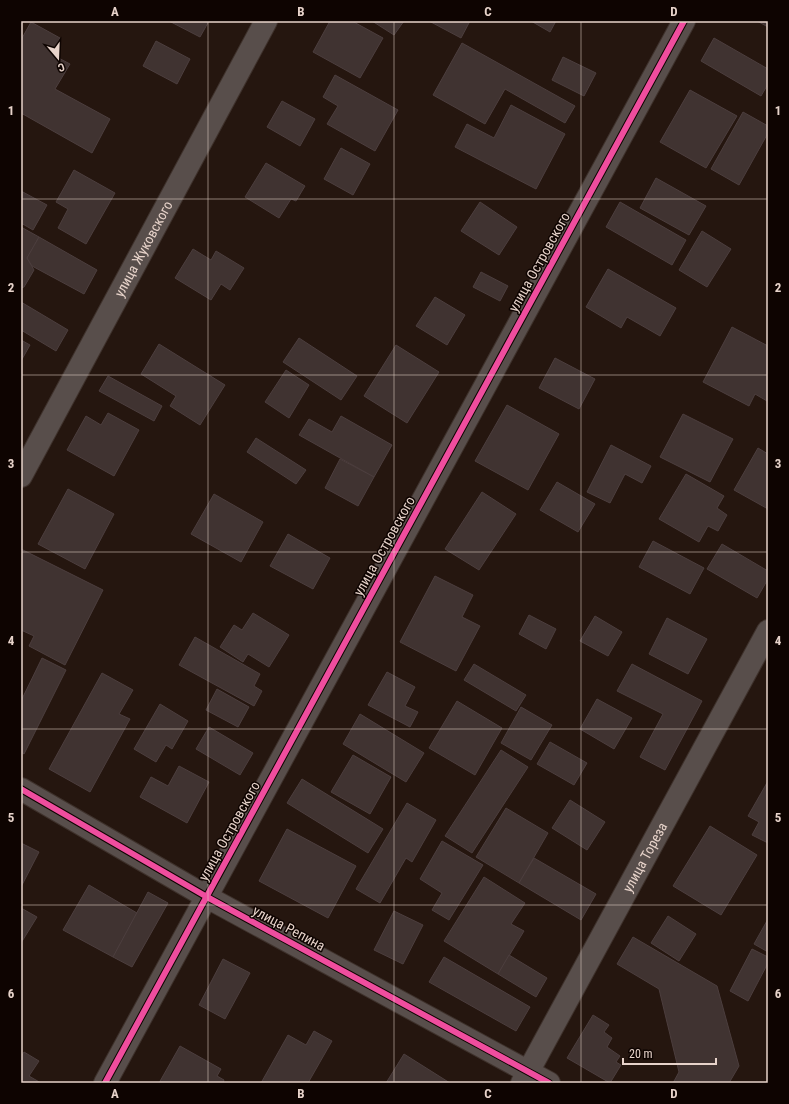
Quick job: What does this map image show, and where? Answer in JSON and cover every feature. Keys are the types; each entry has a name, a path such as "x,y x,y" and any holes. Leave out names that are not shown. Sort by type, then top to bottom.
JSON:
{"street":[{"name":"улица Жуковского","path":"21,476 266,21"},
{"name":"улица Островского","path":"105,1083 684,21"},
{"name":"улица Тореза","path":"525,1077 768,631"},
{"name":"улица Репина","path":"21,789 207,897 525,1077 549,1083"}],"building":[{"path":"169,21 209,21 200,37"},
{"path":"330,21 352,21 383,38 360,78 313,52"},
{"path":"372,21 404,21 394,35"},
{"path":"429,21 470,21 461,38"},
{"path":"531,21 556,21 550,32"},
{"path":"757,21 768,21 768,27"},
{"path":"31,22 60,38 51,54 70,64 55,89 110,119 92,153 21,113 21,40"},
{"path":"714,38 768,69 768,84 761,96 701,61"},
{"path":"156,41 190,59 177,84 143,66"},
{"path":"462,43 575,106 565,123 505,89 485,124 433,95"},
{"path":"563,57 596,73 584,96 552,80"},
{"path":"335,75 398,110 375,151 327,124 338,106 323,97"},
{"path":"690,90 737,116 706,168 660,142"},
{"path":"282,101 315,119 300,146 267,127"},
{"path":"511,105 565,134 536,189 455,147 467,124 494,138"},
{"path":"743,112 768,126 768,133 739,185 711,169"},
{"path":"341,148 370,164 353,195 324,179"},
{"path":"266,163 305,186 296,201 291,199 279,218 245,197"},
{"path":"74,170 115,193 86,244 58,228 68,209 56,202"},
{"path":"656,178 706,206 689,235 640,208"},
{"path":"21,191 47,205 33,230 21,223"},
{"path":"480,202 517,227 499,255 461,231"},
{"path":"620,202 686,240 672,265 606,227"},
{"path":"21,227 39,237 27,258 34,270 24,287 21,288"},
{"path":"702,231 731,249 707,287 679,270"},
{"path":"39,237 97,270 84,294 32,266 27,258"},
{"path":"193,249 211,260 216,251 244,268 230,290 221,284 211,300 175,278"},
{"path":"608,269 676,308 660,336 627,317 621,328 586,307"},
{"path":"481,272 508,286 500,301 473,287"},
{"path":"435,297 465,315 447,345 416,326"},
{"path":"21,302 68,330 56,351 21,330"},
{"path":"732,327 768,346 767,401 755,394 749,406 703,382"},
{"path":"299,338 357,376 341,400 283,362"},
{"path":"21,340 30,345 21,361"},
{"path":"159,344 225,385 200,425 170,406 176,396 141,374"},
{"path":"396,345 439,372 407,423 364,396"},
{"path":"555,358 595,379 579,409 539,388"},
{"path":"286,370 309,385 289,418 265,402"},
{"path":"108,376 162,406 154,421 99,391"},
{"path":"507,405 559,434 528,490 475,461"},
{"path":"108,413 139,430 114,476 67,450 86,416 101,425"},
{"path":"683,414 733,439 710,482 660,457"},
{"path":"341,416 392,445 374,477 299,435 309,419 332,432"},
{"path":"256,438 306,470 296,484 247,452"},
{"path":"611,445 651,466 642,483 625,474 610,503 587,492"},
{"path":"758,448 768,454 768,509 734,490"},
{"path":"340,459 374,477 358,506 325,488"},
{"path":"686,474 724,496 717,508 727,515 718,531 708,526 699,542 659,519"},
{"path":"557,482 595,504 578,532 540,510"},
{"path":"68,489 114,514 85,569 38,544"},
{"path":"482,492 516,514 479,570 445,549"},
{"path":"214,494 263,522 241,562 191,534"},
{"path":"288,534 330,558 313,589 270,566"},
{"path":"653,541 704,568 690,594 639,567"},
{"path":"722,544 768,571 768,579 757,598 707,569"},
{"path":"21,549 103,590 65,665 29,646 34,636 21,630"},
{"path":"435,576 473,595 462,617 480,626 456,671 400,642"},
{"path":"253,613 289,635 269,667 248,654 243,662 220,647 234,625 242,630"},
{"path":"529,615 556,629 546,649 519,634"},
{"path":"595,616 622,632 608,656 580,641"},
{"path":"667,618 707,639 688,674 649,654"},
{"path":"195,637 260,674 254,686 262,691 254,706 179,665"},
{"path":"42,658 66,670 24,754 21,752 21,701"},
{"path":"474,664 526,695 516,711 464,680"},
{"path":"632,664 702,701 665,770 640,757 663,714 617,691"},
{"path":"387,672 415,687 405,706 418,712 410,727 368,705"},
{"path":"102,673 133,690 119,714 130,719 90,792 49,769"},
{"path":"217,689 249,707 238,727 206,710"},
{"path":"597,699 632,718 614,749 580,729"},
{"path":"457,701 502,728 475,775 429,748"},
{"path":"160,704 188,721 172,749 166,745 156,762 134,749"},
{"path":"521,707 552,725 531,760 501,743"},
{"path":"360,714 424,753 406,782 343,744"},
{"path":"209,727 253,753 240,775 196,749"},
{"path":"550,742 587,763 574,785 537,764"},
{"path":"501,750 528,767 472,853 445,836"},
{"path":"353,755 391,777 370,814 331,792"},
{"path":"179,766 209,782 187,823 140,797 151,777 168,786"},
{"path":"302,779 383,829 368,853 287,803"},
{"path":"768,781 768,843 752,835 759,822 748,816"},
{"path":"570,800 605,822 587,850 552,828"},
{"path":"407,803 436,820 412,862 406,858 380,903 356,889"},
{"path":"506,808 548,833 519,883 476,857"},
{"path":"710,826 757,855 721,915 673,886"},
{"path":"287,829 356,866 328,918 259,881"},
{"path":"442,841 483,865 449,920 432,910 442,893 420,879"},
{"path":"21,843 39,852 21,887"},
{"path":"534,858 596,894 581,920 519,883"},
{"path":"484,877 525,903 511,924 524,931 498,974 444,941"},
{"path":"89,885 137,913 113,957 63,930"},
{"path":"148,892 168,903 132,967 113,957"},
{"path":"21,908 37,917 21,943"},
{"path":"394,911 423,925 403,964 374,950"},
{"path":"668,916 696,934 679,961 651,943"},
{"path":"768,919 768,952 754,944"},
{"path":"633,937 717,986 739,1066 729,1083 673,1083 679,1072 659,989 617,964"},
{"path":"752,949 768,957 768,963 748,1001 730,991"},
{"path":"509,955 547,978 536,997 498,974"},
{"path":"444,957 530,1007 516,1031 429,982"},
{"path":"223,959 250,973 225,1019 199,1005"},
{"path":"593,1015 609,1025 604,1032 612,1038 607,1047 620,1056 616,1062 621,1065 610,1083 567,1058"},
{"path":"314,1031 332,1041 308,1083 261,1083 288,1035 306,1045"},
{"path":"180,1046 221,1069 217,1076 224,1080 223,1083 159,1083"},
{"path":"24,1052 39,1061 29,1076 41,1083 21,1083 21,1057"},
{"path":"404,1054 450,1083 386,1083"}],"cycle path":[{"path":"105,1083 684,21"},
{"path":"21,789 207,897 549,1083"}]}
